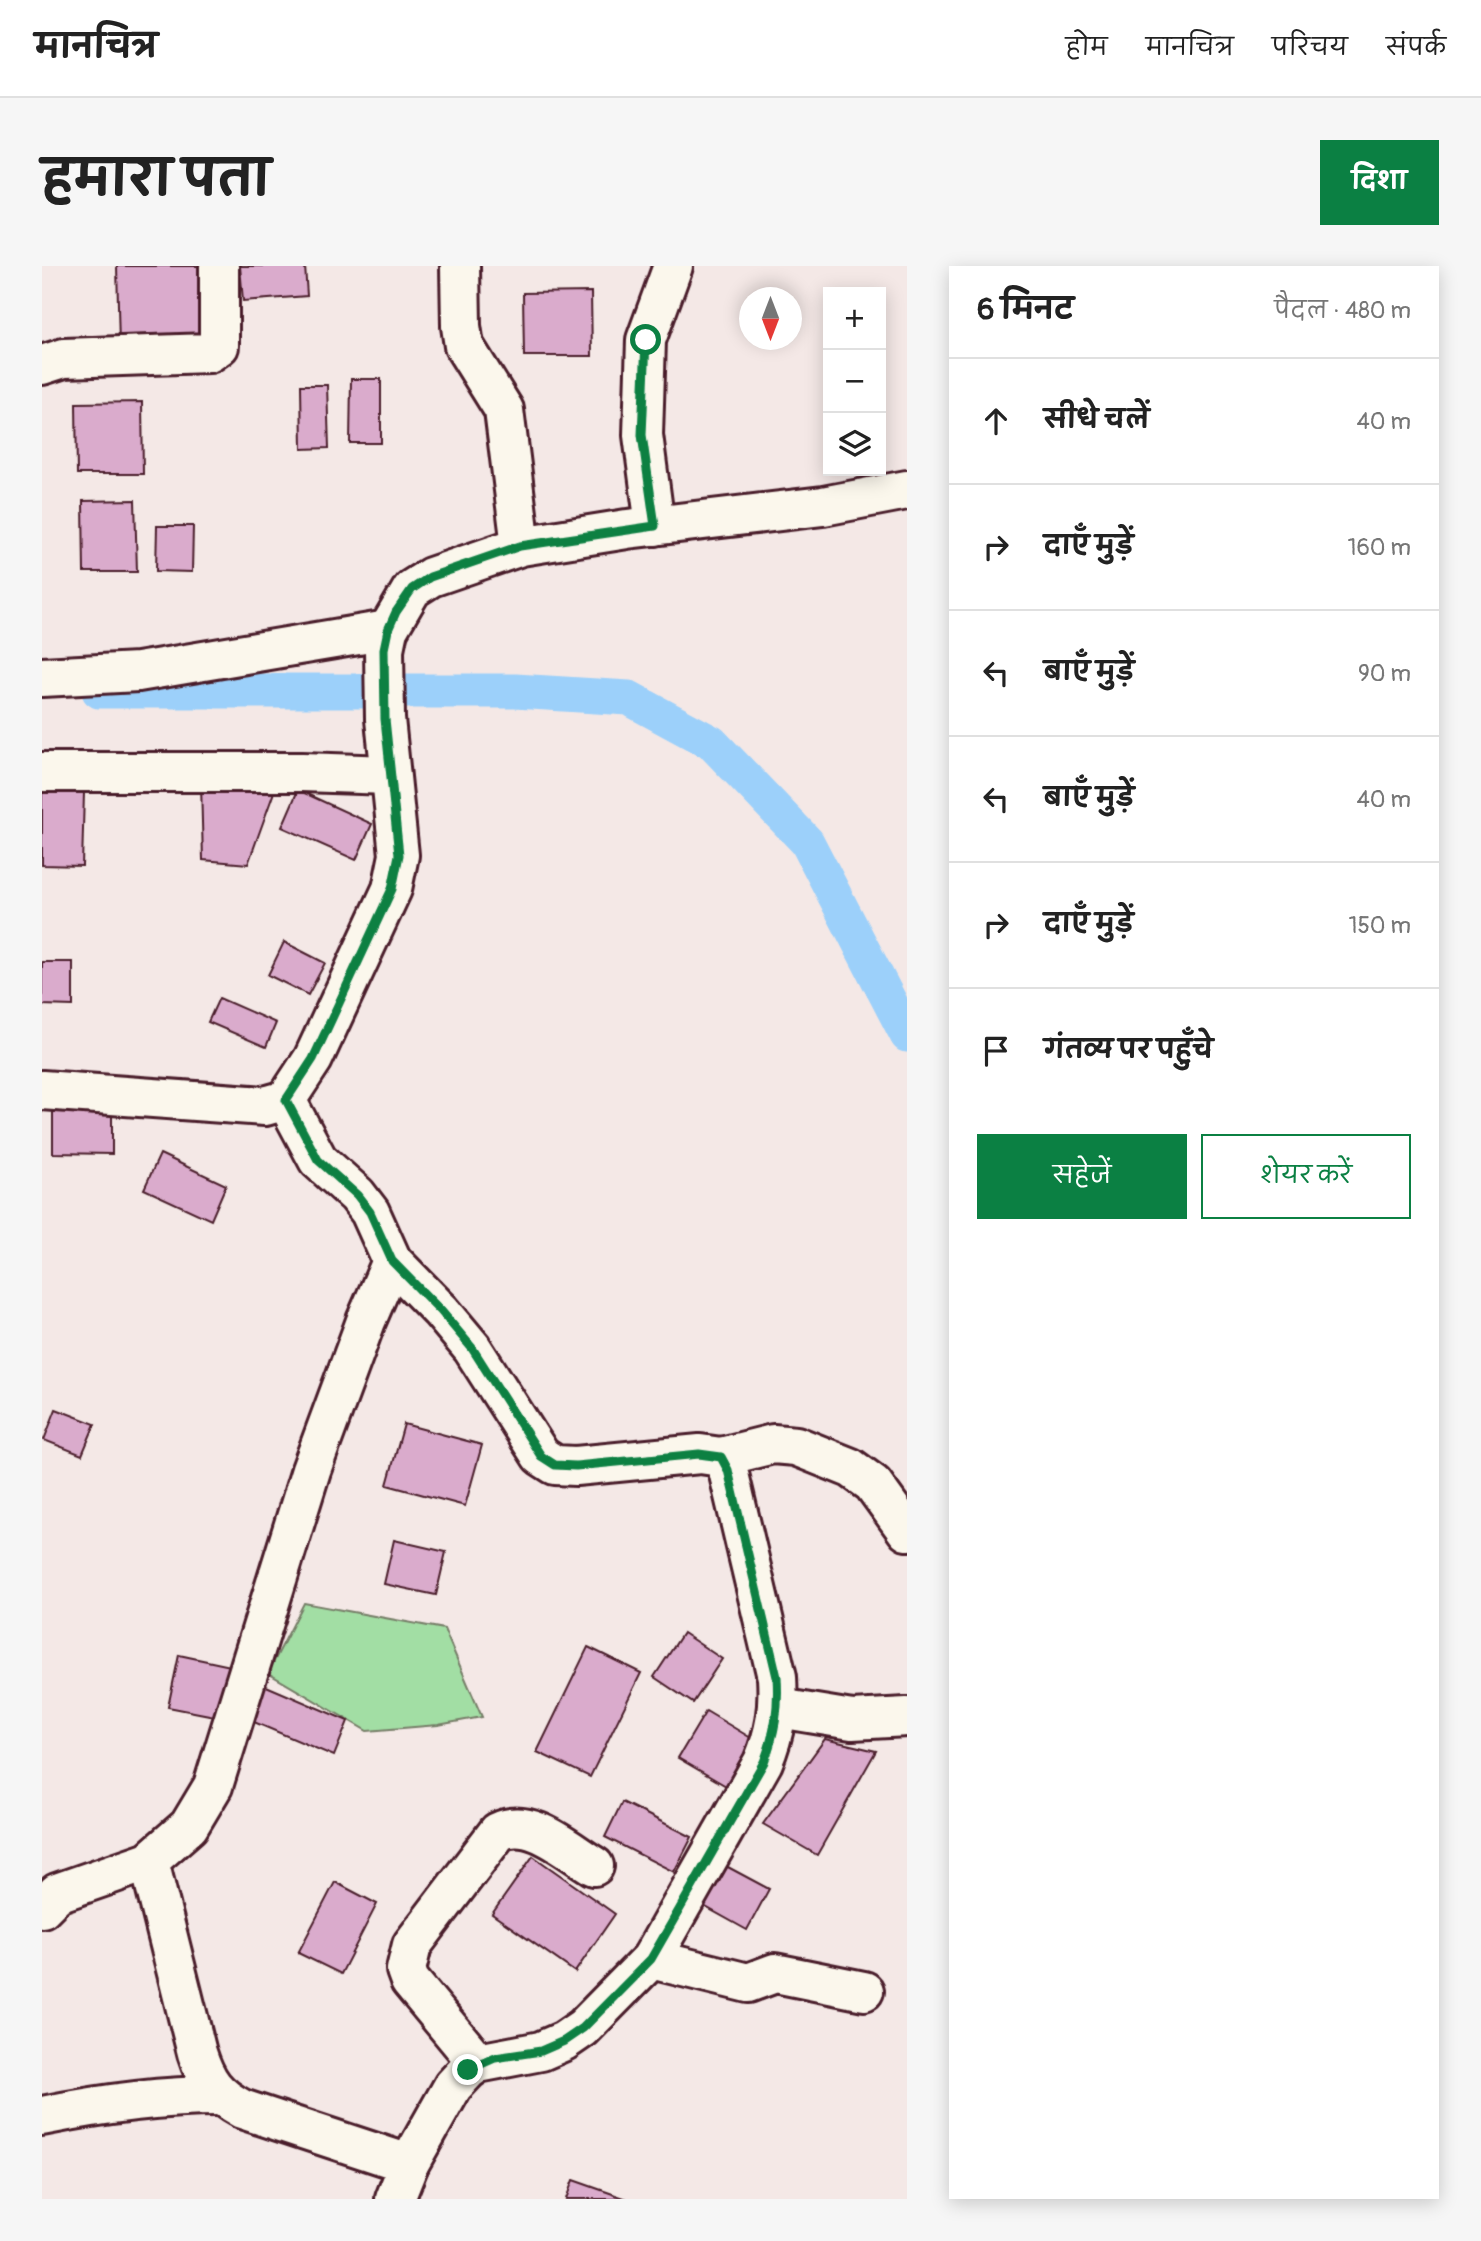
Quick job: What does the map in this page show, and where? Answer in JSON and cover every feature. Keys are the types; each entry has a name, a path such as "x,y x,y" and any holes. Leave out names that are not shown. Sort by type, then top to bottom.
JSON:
{"street":[{"path":"42,365 64,358 209,353 219,346 219,266"},
{"path":"460,266 464,346 504,410 520,546"},
{"path":"655,526 642,435 646,340 673,266"},
{"path":"42,1090 265,1106 286,1100 313,1059 392,889 399,855 385,719 386,639 412,589 430,577 520,546 655,526 824,506 907,490"},
{"path":"42,677 138,673 386,639"},
{"path":"42,772 302,772 390,775"},
{"path":"286,1100 318,1160 357,1195 370,1212 392,1261 441,1311 472,1348 541,1456 555,1465 576,1466 699,1454 721,1457 773,1444 796,1446 850,1468 873,1484 907,1531"},
{"path":"42,1908 57,1893 149,1861 188,1826 213,1786 311,1470 366,1321 392,1261"},
{"path":"395,2199 409,2164 453,2086 478,2063 541,2051 564,2041 583,2028 651,1959 764,1762 775,1731 779,1708 777,1677 728,1470 721,1457"},
{"path":"779,1708 852,1720 907,1717"},
{"path":"478,2063 410,1981 406,1970 412,1945 498,1832 509,1826 521,1825 536,1831 594,1866"},
{"path":"149,1861 197,2053 205,2078 219,2096 242,2109 409,2164"},
{"path":"651,1959 748,1983 775,1973 864,1991"},
{"path":"42,2116 171,2096 219,2096"}],"green space":[{"path":"304,1603 444,1629 482,1717 438,1725 367,1731 268,1673"}],"building":[{"path":"117,266 204,266 200,334 119,345"},
{"path":"240,266 305,266 307,296 243,301"},
{"path":"591,292 592,356 524,356 523,293"},
{"path":"351,379 381,379 381,443 350,443"},
{"path":"301,385 327,385 329,448 302,449"},
{"path":"142,402 143,474 77,474 76,403"},
{"path":"135,500 137,572 84,572 83,501"},
{"path":"157,526 193,526 192,572 156,571"},
{"path":"278,781 248,864 203,860 201,783"},
{"path":"42,790 84,792 82,866 42,865"},
{"path":"298,790 372,824 356,860 282,827"},
{"path":"284,942 325,963 308,995 268,975"},
{"path":"42,962 73,962 73,1006 42,1005"},
{"path":"219,998 276,1023 266,1047 208,1022"},
{"path":"53,1111 112,1112 112,1154 53,1153"},
{"path":"160,1154 226,1185 211,1220 144,1189"},
{"path":"56,1409 95,1424 82,1455 44,1440"},
{"path":"404,1424 482,1445 465,1506 387,1485"},
{"path":"394,1540 446,1552 436,1595 384,1584"},
{"path":"683,1633 722,1659 693,1703 654,1677"},
{"path":"588,1647 641,1673 590,1777 537,1752"},
{"path":"179,1655 240,1668 230,1719 168,1707"},
{"path":"257,1682 348,1721 334,1756 242,1717"},
{"path":"706,1711 761,1744 733,1790 678,1758"},
{"path":"825,1739 876,1751 817,1855 763,1824"},
{"path":"622,1802 692,1837 674,1872 605,1837"},
{"path":"533,1856 615,1914 575,1972 492,1914"},
{"path":"726,1866 769,1889 747,1930 704,1906"},
{"path":"335,1882 377,1904 341,1974 298,1953"},
{"path":"573,2180 627,2199 566,2199"}],"waterway":[{"path":"99,691 515,691 629,698 712,743 807,842 907,1035"}],"route":[{"path":"468,2070 478,2063 541,2051 564,2041 583,2028 651,1959 764,1762 775,1731 779,1708 777,1677 728,1470 721,1457 699,1454 576,1466 555,1465 541,1456 472,1348 441,1311 392,1261 370,1212 357,1195 318,1160 286,1100 313,1059 392,889 399,855 385,719 384,649 396,612 412,589 430,577 520,546 655,526 642,435 646,340"}]}
